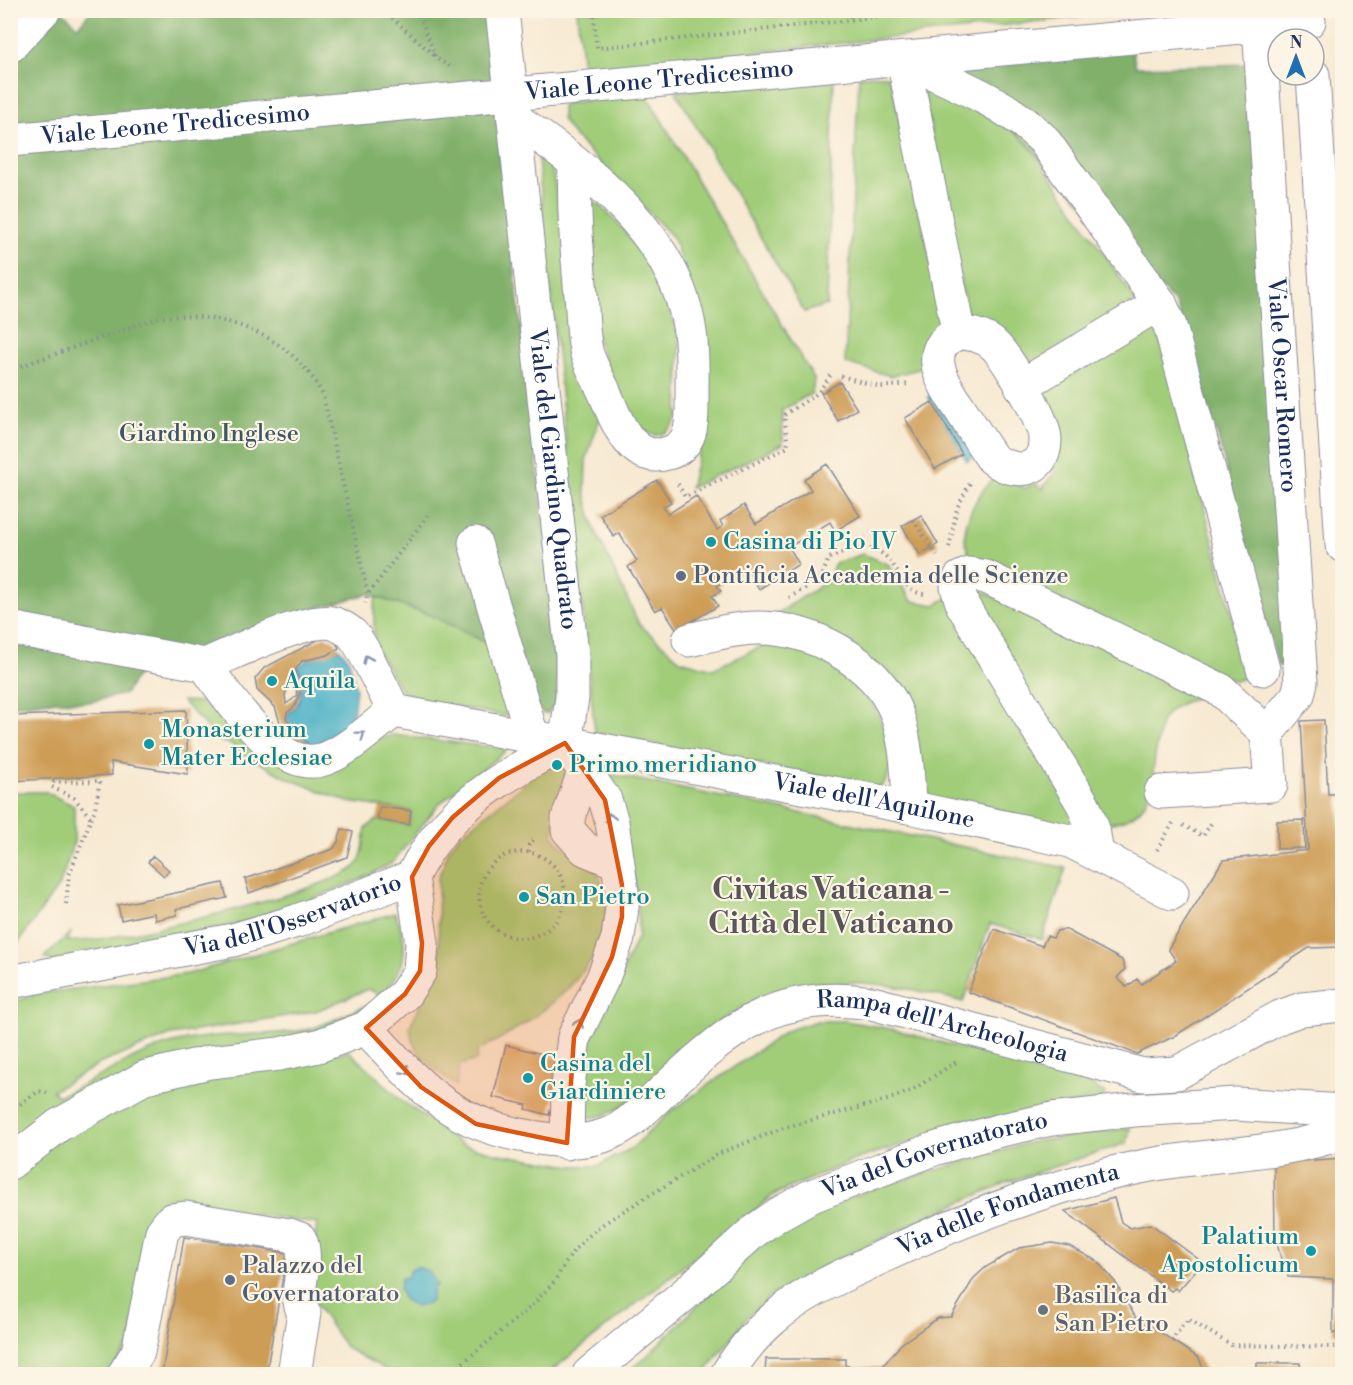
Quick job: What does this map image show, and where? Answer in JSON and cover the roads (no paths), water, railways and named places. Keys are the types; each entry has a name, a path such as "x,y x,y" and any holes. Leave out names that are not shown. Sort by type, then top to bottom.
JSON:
{"street":[{"path":"10,46 44,10"},
{"name":"Viale del Giardino Quadrato","path":"502,10 572,655 572,698 565,742"},
{"name":"Viale Leone Tredicesimo","path":"10,140 513,107 552,91 1259,26 1309,24"},
{"name":"Viale Oscar Romero","path":"1259,26 1301,682 1298,695 1267,733"},
{"path":"903,59 1006,108 1028,124 1043,139 1160,303 1170,326 1263,669"},
{"path":"903,59 956,320"},
{"path":"1314,87 1342,545"},
{"path":"513,107 566,156 606,188 652,239 672,273 683,301 690,332 690,431 678,448 661,455 637,449 624,435 587,353 573,201 566,156 552,91"},
{"path":"1021,386 1160,303"},
{"path":"475,543 532,736"},
{"path":"1083,847 1093,829 1083,804 961,601 957,587 964,575 986,577 1221,690 1267,733 1271,785 1168,806"},
{"path":"10,628 205,665 261,641 312,624 332,623 351,634 394,711 338,753 321,760 304,761 273,744 249,723 226,697 205,665"},
{"path":"689,640 723,632 758,628 810,638 847,657 885,689 902,731 909,807"},
{"name":"Viale dell'Aquilone","path":"394,711 909,807 1083,847 1172,893"},
{"path":"412,877 429,846 453,817 499,778 565,742 606,800 612,822 616,862 622,885 622,917 612,957 574,1037 568,1086 567,1143"},
{"path":"585,769 568,818 568,830 585,849 616,862"},
{"name":"Via dell'Osservatorio","path":"10,982 233,940 297,921 412,877 422,943 423,958 420,970 405,994 366,1028 318,1046 279,1054 210,1062 146,1077 59,1125 10,1163"},
{"name":"Rampa dell'Archeologia","path":"366,1028 421,1088 451,1111 476,1124 510,1134 567,1143 589,1140 619,1128 636,1117 690,1066 738,1029 765,1013 793,1003 827,999 872,1003 1143,1075 1177,1073 1280,1017 1302,1009 1342,1005"},
{"name":"Via del Governatorato","path":"589,1374 685,1294 753,1232 777,1215 819,1193 934,1149 997,1131 1052,1119 1155,1108 1236,1104 1338,1127"},
{"name":"Via delle Fondamenta","path":"727,1374 753,1337 775,1317 828,1283 970,1218 1044,1190 1094,1176 1154,1165 1273,1150 1338,1127"},
{"path":"124,1374 138,1352 162,1232 171,1220 186,1218 290,1235 300,1239 305,1251 299,1305 304,1313 294,1374"}],"water":[{"path":"934,392 975,456 967,461 928,397"},
{"path":"339,648 349,660 356,689 353,715 339,737 312,747 295,731 286,718 296,706 301,692 295,670 305,662"},
{"path":"417,1267 429,1271 437,1285 433,1288 432,1299 428,1304 415,1306 404,1300 399,1289 401,1278 408,1277 409,1271"}],"place":[{"name":"Casina di Pio IV","path":"711,542"},
{"name":"Pontificia Accademia delle Scienze","path":"681,576"},
{"name":"Aquila","path":"272,681"},
{"name":"Monasterium Mater Ecclesiae","path":"149,744"},
{"name":"Primo meridiano","path":"557,765"},
{"name":"San Pietro","path":"524,897"},
{"name":"Casina del Giardiniere","path":"528,1078"},
{"name":"Palatium Apostolicum","path":"1311,1251"},
{"name":"Palazzo del Governatorato","path":"230,1280"},
{"name":"Basilica di San Pietro","path":"1043,1310"}],"district":[{"name":"Civitas Vaticana - Città del Vaticano","path":"831,907"}],"park label":[{"name":"Giardino Inglese","path":"209,434"}]}
